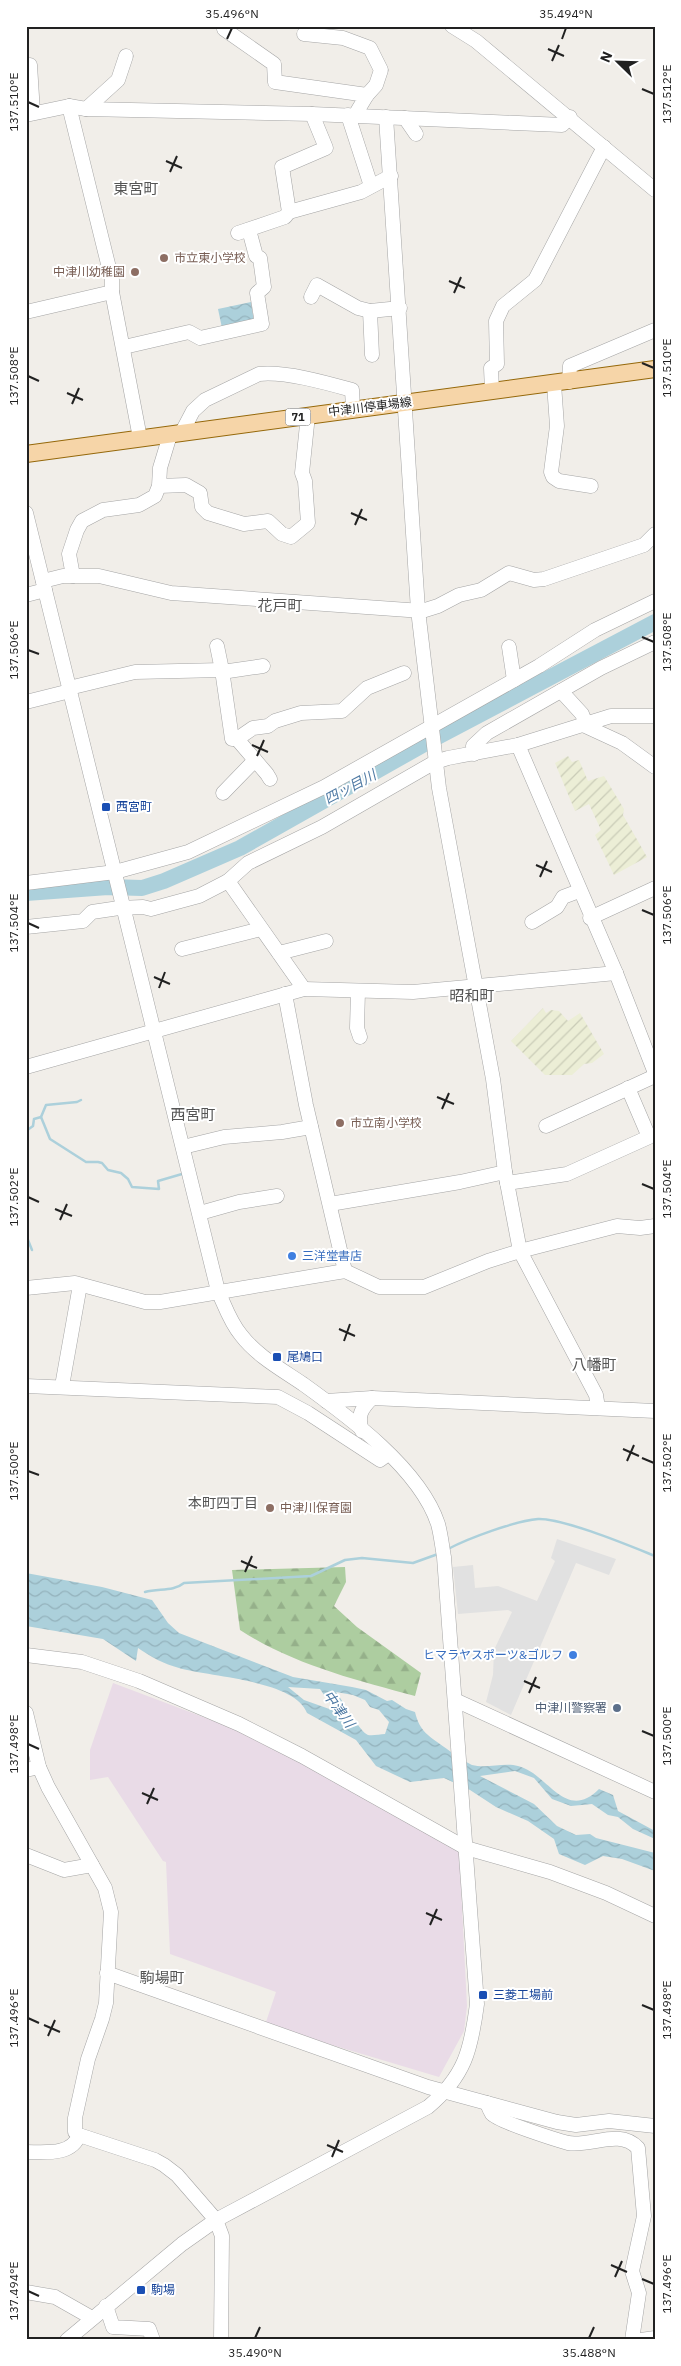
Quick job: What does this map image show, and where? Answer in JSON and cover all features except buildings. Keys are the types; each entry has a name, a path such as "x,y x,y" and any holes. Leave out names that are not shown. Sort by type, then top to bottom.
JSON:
{"main road":[{"name":"中津川停車場線","path":"26,454 308,416 353,408 562,383 655,369"}],"street":[{"path":"452,26 476,41 570,117 655,190"},
{"path":"224,29 274,64 275,82 367,96"},
{"path":"304,34 343,38 370,48 381,70 376,85 351,115"},
{"path":"86,109 118,80 126,56"},
{"path":"30,65 30,114 69,106 86,109 351,115 562,125 570,117"},
{"path":"69,106 112,280 112,292 140,438"},
{"path":"124,348 189,332 200,338 262,324 257,293 264,286 260,258 256,256 244,232 286,217 289,212 282,167 326,148 312,114"},
{"path":"351,115 371,186"},
{"path":"386,117 400,308 418,610 435,762 492,1079 506,1178 520,1251 596,1395 598,1408"},
{"path":"405,118 416,134"},
{"path":"492,391 491,368 497,364 496,320 503,306 535,280 604,147"},
{"path":"289,212 361,192 390,176"},
{"path":"311,297 317,285 358,308 370,311 400,308"},
{"path":"26,312 112,292"},
{"path":"370,311 372,354"},
{"path":"591,486 559,481 553,477 551,472 562,383 570,366 655,330"},
{"path":"73,576 69,554 82,521 103,510 139,505 155,496 159,486 160,468 176,433 193,411 205,400 259,374 267,373 314,380 352,390 353,408"},
{"path":"159,486 186,485 200,493 202,507 208,513 244,524 268,521 282,534 291,537 308,523 305,481 302,473 308,416"},
{"path":"26,513 218,1291 240,1335 261,1356 326,1401 404,1468 417,1485 437,1523 444,1557 477,2004 472,2042 457,2076 446,2092 402,2122 216,2220 182,2244 67,2340"},
{"path":"26,596 44,585 73,576 108,578 171,593 422,611 459,596 481,590 509,573 534,580 582,567 644,545 655,534"},
{"path":"26,883 116,875 188,852 316,791 539,666 594,630 655,601"},
{"path":"474,754 473,746 487,733 601,668 655,642"},
{"path":"218,646 232,739 237,739 270,779"},
{"path":"509,647 514,680"},
{"path":"26,702 135,672 222,671 262,666"},
{"path":"237,739 253,728 268,726 275,721 301,713 342,711 367,688 404,673"},
{"path":"562,691 582,714 584,725"},
{"path":"26,927 83,921 92,912 124,905 151,909 199,896 228,881 248,863 322,827 435,762 518,745 611,716 655,716"},
{"path":"584,725 622,743 655,767"},
{"path":"518,745 590,918 616,973 655,1074 546,1126"},
{"path":"222,793 255,760"},
{"path":"228,881 304,989"},
{"path":"590,918 655,888"},
{"path":"532,922 557,907 563,897 579,891"},
{"path":"182,949 261,929"},
{"path":"279,953 326,941"},
{"path":"26,1067 304,989 413,992 616,973"},
{"path":"358,991 357,1028 360,1037"},
{"path":"285,994 290,1031 345,1271"},
{"path":"330,1204 460,1182 567,1174 649,1136 628,1088"},
{"path":"183,1147 224,1137 282,1132 311,1127"},
{"path":"200,1213 239,1202 277,1196"},
{"path":"26,1288 75,1283 145,1302 160,1302 345,1271 379,1287 424,1287 488,1261 520,1251 617,1226 640,1228 655,1226"},
{"path":"62,1386 80,1284"},
{"path":"26,1386 62,1386 154,1393 278,1397 308,1413 380,1460 388,1454"},
{"path":"326,1401 372,1398 655,1411"},
{"path":"362,1431 359,1422 360,1413 372,1398"},
{"path":"26,1655 100,1667 181,1699 239,1724 302,1756 466,1848 550,1872 606,1893 655,1916"},
{"path":"456,1706 655,1792"},
{"path":"26,1713 33,1768 48,1787 105,1888 110,1906 108,1973 102,2019 88,2059 75,2118 75,2132 79,2135 155,2160 177,2176 216,2220 222,2236 221,2340"},
{"path":"26,1854 64,1870 92,1865"},
{"path":"108,1973 446,2092 557,2122 576,2125 609,2121 655,2126"},
{"path":"487,2103 492,2115 504,2122 568,2143 618,2138 631,2140 638,2148 644,2216 632,2270 639,2293 632,2340"},
{"path":"26,2152 52,2153 69,2148 77,2141 79,2135"},
{"path":"26,2292 55,2297 92,2318"},
{"path":"106,2306 113,2327 148,2330 153,2340"},
{"path":"641,2340 655,2338"}],"shaded area":[{"path":"557,1539 616,1559 609,1575 576,1563 511,1715 486,1702 493,1675 494,1650 512,1612 508,1610 458,1614 453,1567 473,1565 475,1588 498,1586 537,1601 555,1561 551,1558"},
{"path":"113,1683 243,1732 459,1848 467,2006 464,2031 439,2077 265,2025 276,1992 170,1954 166,1862 163,1861 108,1777 90,1780 90,1750"}],"green space":[{"path":"568,756 572,762 579,760 588,781 604,776 624,809 623,815 647,857 614,875 595,835 601,830 589,804 575,811 555,763"},
{"path":"543,1008 546,1013 551,1010 559,1011 568,1021 580,1013 604,1054 592,1063 584,1064 572,1075 545,1075 511,1041"},
{"path":"345,1567 346,1582 334,1606 357,1627 421,1673 415,1696 302,1662 240,1630 232,1570"}],"water":[{"path":"251,302 254,322 222,328 218,309"},
{"name":"中津川","path":"26,1573 102,1587 152,1600 168,1623 179,1633 293,1677 366,1690 387,1701 392,1700 406,1709 415,1712 420,1725 428,1735 472,1765 518,1766 529,1770 566,1799 576,1801 587,1798 599,1789 613,1795 618,1811 655,1831 655,1839 633,1829 618,1817 608,1815 592,1804 571,1806 552,1799 534,1778 515,1771 480,1776 534,1804 557,1826 576,1835 590,1834 596,1838 655,1853 655,1871 622,1859 603,1856 585,1865 559,1854 554,1839 528,1821 496,1807 470,1790 444,1778 410,1782 376,1766 356,1740 307,1713 299,1702 286,1693 250,1681 179,1668 158,1660 138,1648 136,1661 103,1639 26,1626","holes":["288,1687 320,1689 335,1711 304,1700","336,1692 353,1695 365,1700 370,1707 379,1710 389,1722 385,1734 368,1735 365,1733"]}],"waterway":[{"name":"四ッ目川","path":"26,893 108,887 142,888 164,881 240,848 426,743 655,622"},
{"path":"41,1117 46,1105 81,1100"},
{"path":"26,1131 33,1126 34,1119 41,1117 50,1139 86,1162 102,1163 108,1170 121,1173 128,1179 132,1187 159,1189 158,1181 182,1174"},
{"path":"26,1235 32,1250"},
{"path":"448,1549 492,1531 528,1520 538,1519 579,1528 655,1556"},
{"path":"145,1592 171,1589 184,1583 311,1576 345,1560 362,1558 413,1563 438,1554"}],"place":[{"name":"市立東小学校","path":"164,258"},
{"name":"中津川幼稚園","path":"135,272"},
{"name":"西宮町","path":"106,807"},
{"name":"市立南小学校","path":"340,1123"},
{"name":"三洋堂書店","path":"292,1256"},
{"name":"尾鳩口","path":"277,1357"},
{"name":"中津川保育園","path":"270,1508"},
{"name":"ヒマラヤスポーツ&ゴルフ","path":"573,1655"},
{"name":"中津川警察署","path":"617,1708"},
{"name":"三菱工場前","path":"483,1995"},
{"name":"駒場","path":"141,2290"}],"district":[{"name":"東宮町","path":"136,189"},
{"name":"花戸町","path":"280,606"},
{"name":"昭和町","path":"472,996"},
{"name":"西宮町","path":"193,1115"},
{"name":"八幡町","path":"594,1365"},
{"name":"本町四丁目","path":"223,1503"},
{"name":"駒場町","path":"162,1978"}]}
